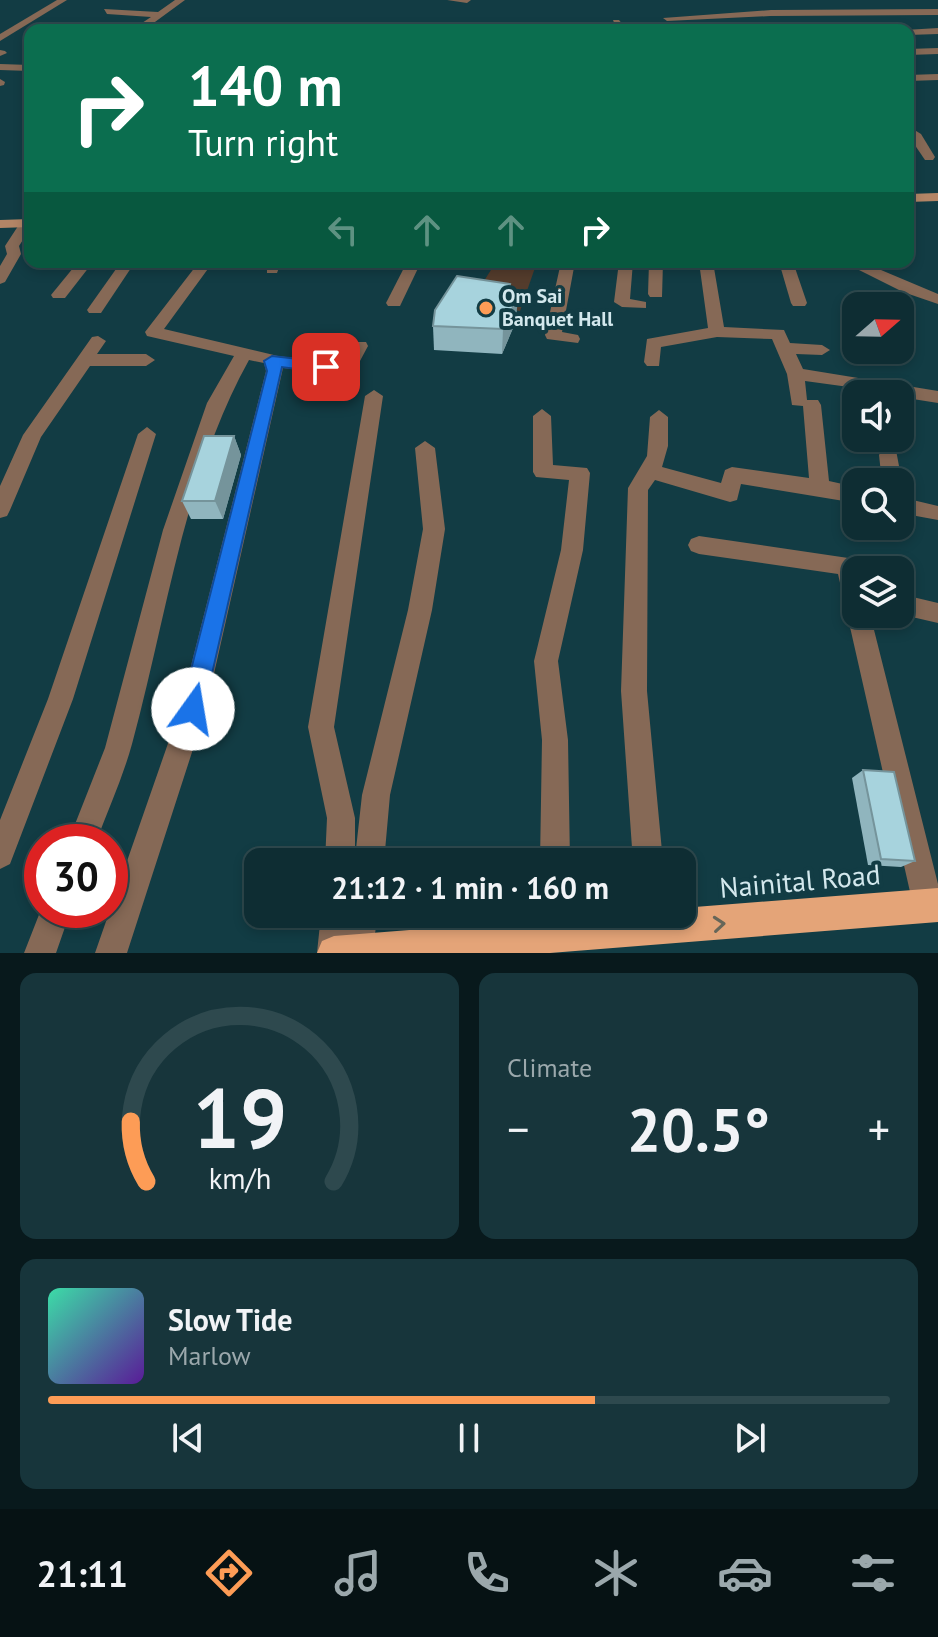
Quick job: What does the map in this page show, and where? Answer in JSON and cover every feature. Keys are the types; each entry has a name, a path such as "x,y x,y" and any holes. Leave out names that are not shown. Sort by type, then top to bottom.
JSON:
{"highway":[{"name":"Nainital Road","path":"696,919 933,905"},
{"name":"Nainital Road","path":"341,952 520,946 551,928"}],"main road":[{"path":"914,198 938,197"},
{"path":"2,228 24,224"}],"street":[{"path":"29,24 63,0"},
{"path":"146,24 181,0"},
{"path":"451,0 467,0"},
{"path":"755,1 783,22"},
{"path":"699,3 722,24"},
{"path":"107,11 158,15"},
{"path":"673,24 667,18 938,12"},
{"path":"0,45 24,28"},
{"path":"914,32 938,31"},
{"path":"914,52 938,51"},
{"path":"0,67 24,68"},
{"path":"914,78 938,77"},
{"path":"914,134 934,158"},
{"path":"914,155 934,158"},
{"path":"0,279 14,254 12,246 24,230"},
{"path":"59,295 81,268"},
{"path":"95,310 124,268"},
{"path":"202,268 153,332 272,361 347,370 360,346"},
{"path":"394,303 411,268"},
{"path":"567,268 553,335 572,339"},
{"path":"625,268 622,302 640,305"},
{"path":"656,268 656,294"},
{"path":"707,268 717,332"},
{"path":"788,268 799,303"},
{"path":"863,268 938,299"},
{"path":"653,362 653,343 717,332 778,334 805,403 820,487"},
{"path":"0,510 32,435 98,341"},
{"path":"784,348 822,350"},
{"path":"89,824 118,748 174,530 216,403 245,352"},
{"path":"84,360 146,360"},
{"path":"111,953 193,709 275,371 272,361"},
{"path":"796,374 938,397"},
{"path":"340,848 341,818 321,727 374,396"},
{"path":"542,416 543,472 580,473 572,550 546,661 555,740 555,848"},
{"path":"647,848 634,691 638,488 653,472 660,431 659,417"},
{"path":"0,854 30,787 71,674 91,598 147,434"},
{"path":"370,848 376,795 420,610 434,529 425,448"},
{"path":"889,455 890,468"},
{"path":"653,472 730,494 732,475 842,492"},
{"path":"914,508 934,513"},
{"path":"699,545 842,565"},
{"path":"914,607 938,613"},
{"path":"863,628 933,905"},
{"path":"40,953 49,928"},
{"path":"338,928 341,952"},
{"path":"341,952 355,928"}],"shaded area":[{"path":"492,268 535,268 520,311 470,303"}],"building":[{"path":"457,276 510,284 507,293 518,296 503,329 433,326 435,310"},
{"path":"204,436 234,436 215,501 182,501"},
{"path":"863,770 894,772 915,861 881,859"}],"place":[{"name":"Om Sai Banquet Hall","path":"486,308"}],"route":[{"path":"193,709 275,371 272,361 326,367"}]}
